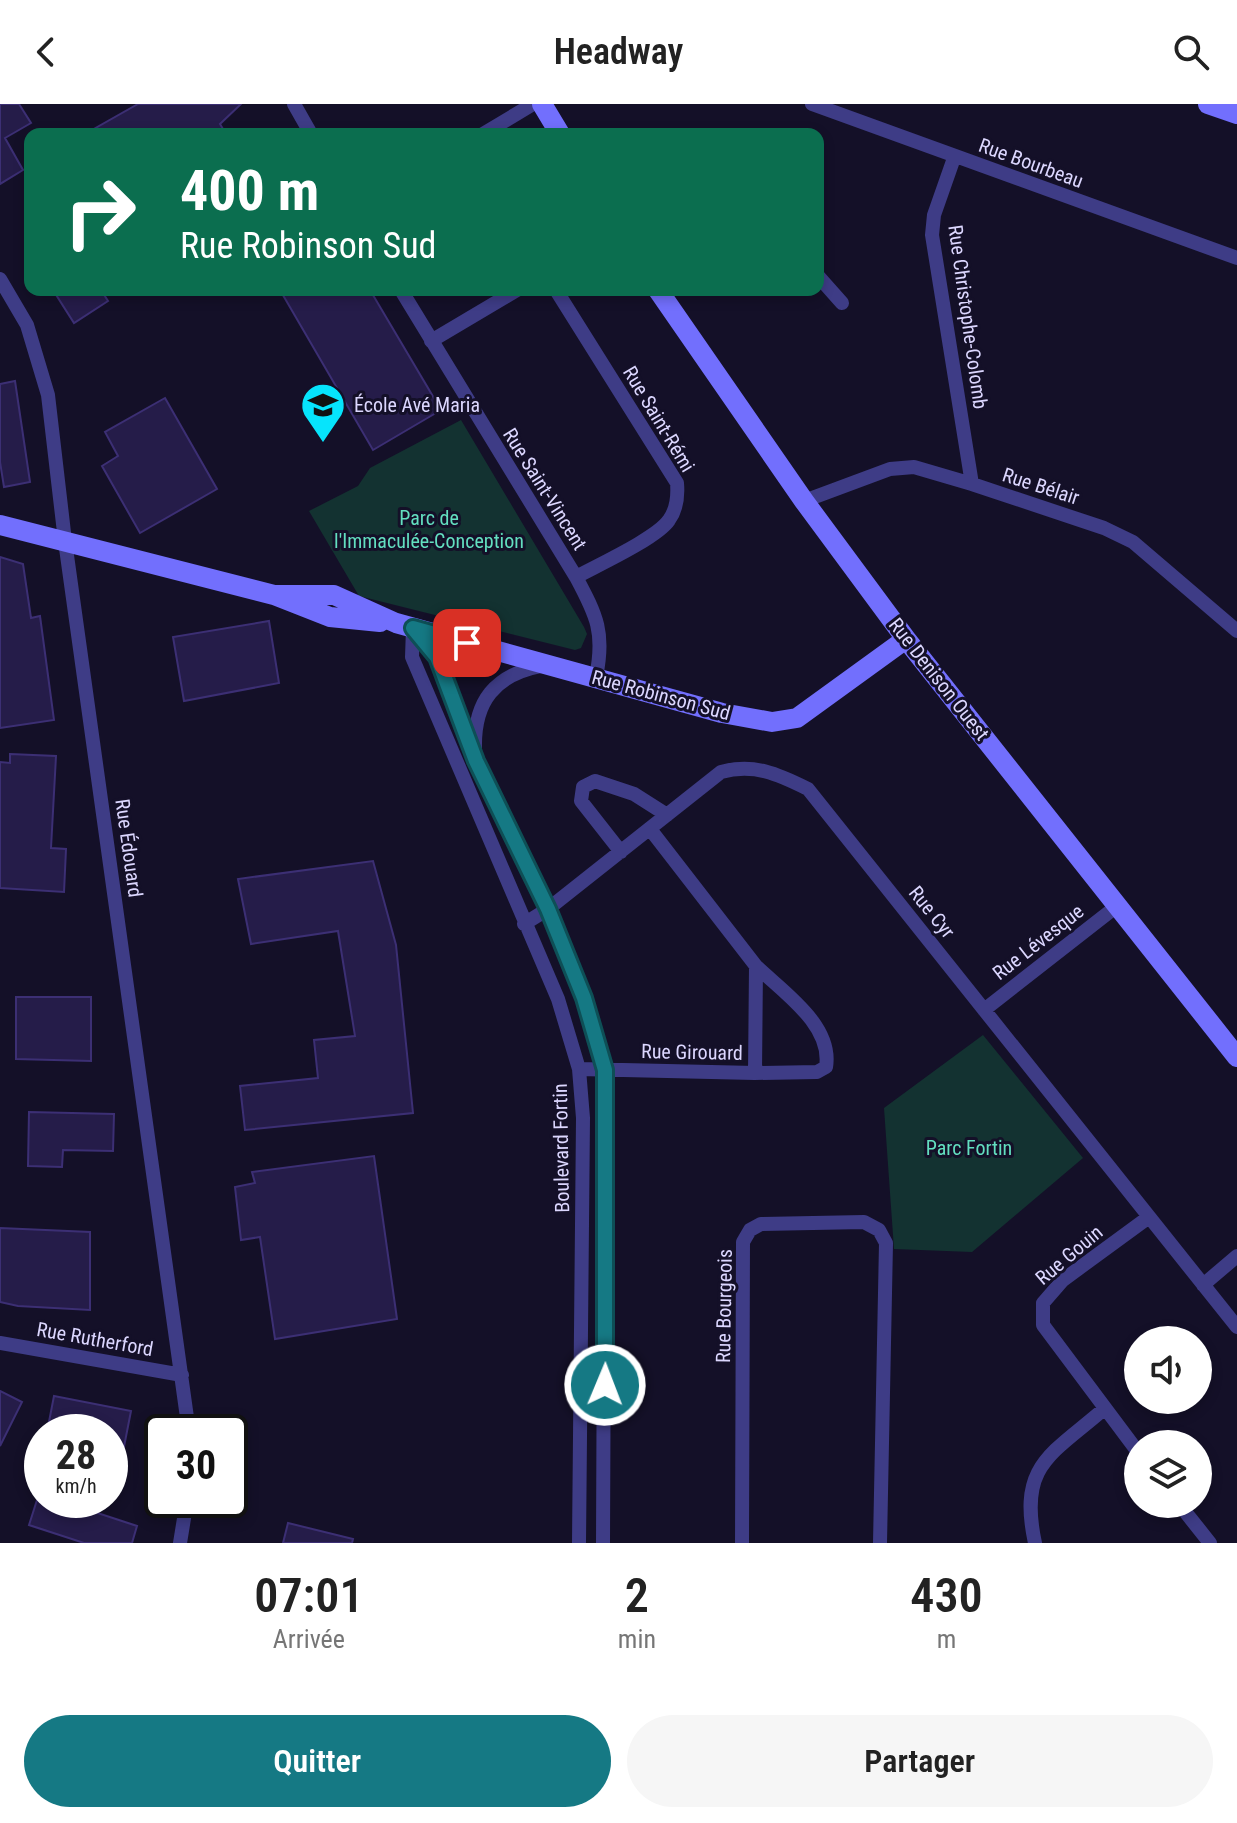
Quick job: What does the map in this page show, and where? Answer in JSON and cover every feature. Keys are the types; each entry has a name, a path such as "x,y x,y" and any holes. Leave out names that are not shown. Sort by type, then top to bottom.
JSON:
{"street":[{"path":"294,104 308,128"},
{"path":"493,128 533,104"},
{"path":"542,104 556,128"},
{"name":"Rue Bourbeau","path":"812,104 1237,258"},
{"path":"1208,104 1237,114"},
{"name":"Rue Christophe-Colomb","path":"954,158 934,215 932,235 972,484"},
{"name":"Rue Édouard","path":"0,279 27,325 48,395 65,541 187,1414"},
{"path":"824,283 842,303"},
{"name":"Rue Saint-Vincent","path":"405,296 576,577 601,632 602,649 596,677"},
{"path":"431,341 507,296"},
{"name":"Rue Saint-Rémi","path":"560,296 677,483 678,497 670,520 657,532 576,577"},
{"name":"Rue Denison Ouest","path":"662,296 804,501 906,639 1237,1057"},
{"name":"Rue Bélair","path":"804,501 890,469 914,467 972,484 1104,528 1133,542 1237,631"},
{"name":"Rue Robinson Sud","path":"0,525 274,595 330,617 404,626 722,713 772,722 797,718 906,639"},
{"path":"404,626 437,657 476,761 548,909 584,998 605,1070 603,1543"},
{"name":"Boulevard Fortin","path":"404,626 412,657 558,999 579,1069 583,1118 579,1543"},
{"path":"476,761 475,724 489,694 496,685 519,670 548,665"},
{"name":"Rue Cyr","path":"524,924 548,909 721,772 742,766 775,773 808,789 1237,1327"},
{"path":"621,852 581,801 583,787 595,781 634,794 667,815"},
{"name":"Rue Girouard","path":"579,1069 755,1073 817,1072 826,1067 828,1056 815,1023 756,966 650,829"},
{"name":"Rue Lévesque","path":"984,1010 1117,906"},
{"name":"Rue Girouard","path":"755,1073 756,966"},
{"name":"Rue Gouin","path":"1124,1434 1043,1325 1043,1303 1063,1280 1149,1217"},
{"name":"Rue Bourgeois","path":"742,1543 743,1242 750,1230 761,1224 864,1222 879,1230 886,1243 880,1543"},
{"path":"1203,1285 1237,1256"},
{"path":"582,1321 606,1321"},
{"name":"Rue Rutherford","path":"0,1343 182,1375"},
{"path":"1035,1543 1029,1499 1041,1463 1104,1409"},
{"path":"180,1543 184,1518"},
{"path":"1190,1518 1210,1543"}],"green space":[{"name":"Parc de l'Immaculée-Conception","path":"461,420 584,627 587,634 581,648 575,650 359,596 309,511 358,486 370,468"},
{"name":"Parc Fortin","path":"983,1035 1083,1158 972,1252 894,1249 884,1108"}],"building":[{"path":"0,104 19,104 31,123 5,138 23,170 0,184"},
{"path":"138,104 241,104 220,124 222,128 96,128"},
{"path":"57,296 105,296 108,301 74,323"},
{"path":"283,296 374,296 441,410 373,450"},
{"path":"15,381 30,482 4,487 0,462 0,384"},
{"path":"165,398 217,489 140,533 102,466 118,456 105,432"},
{"path":"0,557 23,564 31,618 40,616 54,720 0,728"},
{"path":"269,621 279,683 184,701 173,637"},
{"path":"10,754 56,756 51,848 66,849 64,892 0,888 0,762 10,763"},
{"path":"373,861 396,945 413,1113 245,1130 240,1086 318,1078 314,1040 355,1036 338,931 251,944 238,879"},
{"path":"16,997 91,997 91,1061 16,1059"},
{"path":"29,1112 114,1114 113,1151 63,1150 62,1167 28,1166"},
{"path":"374,1156 397,1319 275,1339 260,1237 241,1240 235,1187 255,1183 252,1172"},
{"path":"0,1228 90,1232 90,1310 0,1302"},
{"path":"0,1391 22,1402 0,1446"},
{"path":"54,1396 131,1411 128,1426 128,1414 50,1414"},
{"path":"31,1518 113,1518 137,1526 132,1543 84,1543 29,1525"},
{"path":"288,1523 353,1539 352,1543 283,1543"}],"place":[{"name":"École Avé Maria","path":"323,444"}],"route":[{"path":"467,643 413,628 437,657 476,761 548,909 584,998 605,1070 605,1385"}]}
